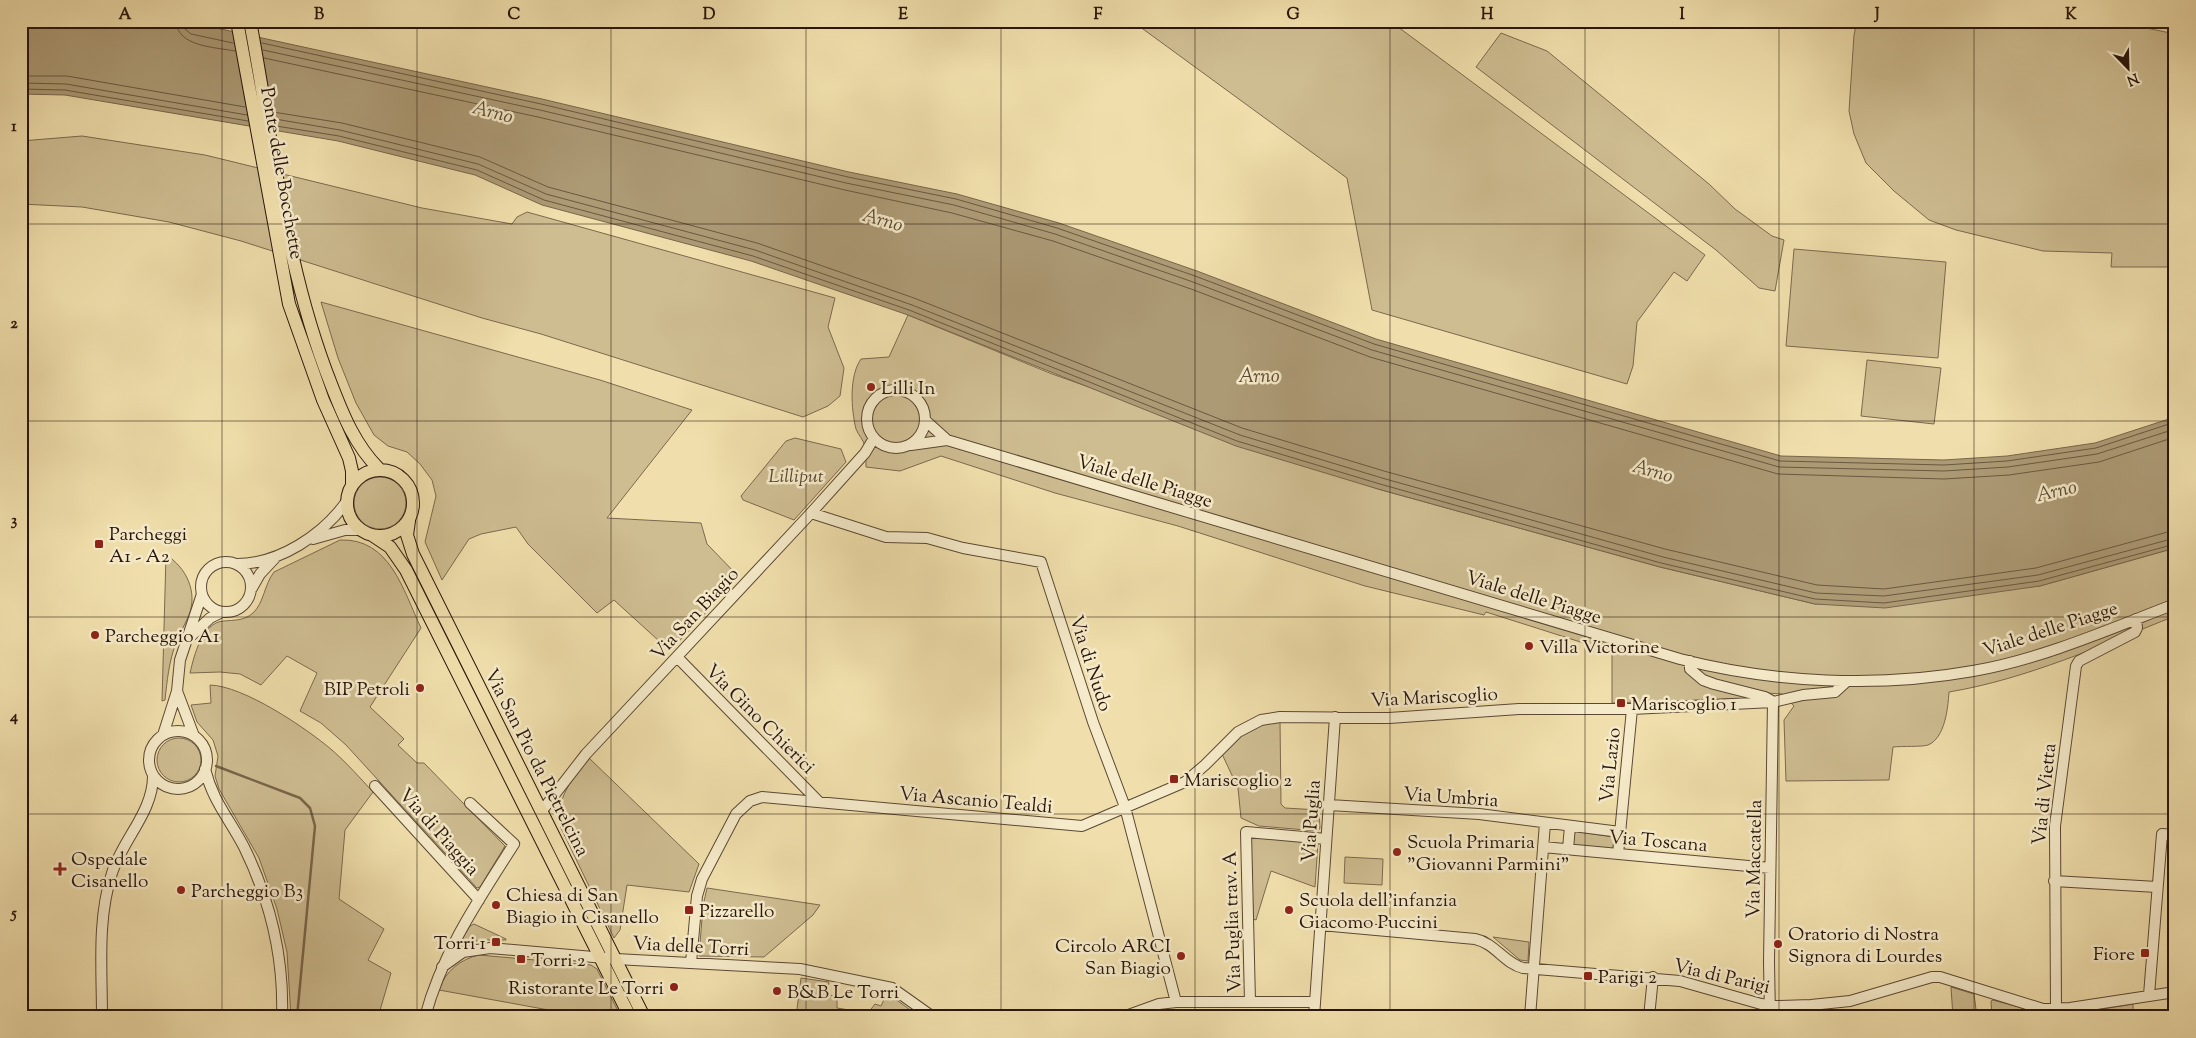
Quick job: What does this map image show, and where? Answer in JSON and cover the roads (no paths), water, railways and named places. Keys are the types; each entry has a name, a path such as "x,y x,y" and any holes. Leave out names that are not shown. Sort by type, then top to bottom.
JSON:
{"main road":[{"name":"Ponte delle Bocchette","path":"237,21 281,270 303,328"},
{"name":"Ponte delle Bocchette","path":"250,21 303,328"},
{"path":"303,328 348,425 363,452 379,469"},
{"path":"303,328 323,400 349,458 352,471 352,486 347,501 349,514 360,530 372,535 393,534 409,521 414,501 410,486 399,474 379,469 363,474 352,486"},
{"name":"Via San Pio da Pietrelcina","path":"409,521 407,535 413,554 644,1017"},
{"name":"Via San Pio da Pietrelcina","path":"372,535 390,547 406,570 630,1017"}],"street":[{"path":"901,390 912,395 924,409 926,421 922,434 911,445 892,448 883,446 874,438 868,424 869,409 874,400 886,392 901,390"},
{"name":"Viale delle Piagge","path":"926,421 947,440"},
{"name":"Via San Biagio","path":"542,812 602,736 678,658 865,453 874,438"},
{"name":"Viale delle Piagge","path":"911,445 947,440 1690,661 1789,677 1847,681 1888,681 1974,671 2031,657 2175,604"},
{"path":"163,735 177,691 180,660 189,638 202,594 201,583 208,569 221,562 236,564 254,562 280,554 301,543 334,519 347,501"},
{"name":"Via di Nudo","path":"811,512 886,537 927,538 964,548 1041,562 1094,722 1125,807 1176,1002"},
{"path":"301,543 336,532 360,530"},
{"path":"189,638 200,625 222,612 234,611 244,604 264,568 280,554"},
{"path":"236,564 248,574 252,589"},
{"path":"202,594 212,608 222,612"},
{"name":"Via di Vietta","path":"2056,1009 2055,826 2076,666 2079,661 2134,632 2137,628 2136,619"},
{"name":"Via Gino Chierici","path":"678,658 819,802"},
{"path":"1690,661 1690,669 1703,680 1765,697 1772,702 1803,695 1834,692 1847,681"},
{"path":"177,691 194,736 205,751 206,769 216,801 244,847 265,898 279,959 282,986 282,1017"},
{"name":"Via Mariscoglio","path":"1125,807 1185,782 1238,732 1257,721 1280,717 1390,718 1519,709 1632,709 1772,702"},
{"name":"Via Maccatella","path":"1770,1017 1772,702"},
{"name":"Via Lazio","path":"1618,854 1632,709"},
{"name":"Via Puglia","path":"1314,1017 1335,717"},
{"path":"102,1017 102,920 106,893 117,859 151,796 153,776 149,762 150,754 154,743 163,735 180,731 194,736"},
{"path":"153,776 164,785 181,789 194,784 206,769"},
{"name":"Via di Piaggia","path":"375,786 479,900"},
{"name":"Via Ascanio Tealdi","path":"691,963 699,887 736,814 750,801 762,797 1079,826 1090,824 1125,807"},
{"path":"426,1017 442,966 479,900 514,844 470,803"},
{"name":"Via Umbria","path":"1329,805 1453,812 1620,832"},
{"path":"1530,1017 1545,823"},
{"path":"1568,849 1570,826"},
{"name":"Via Puglia trav. A","path":"1250,1002 1246,832 1326,839"},
{"path":"2149,995 2162,834 2175,836"},
{"name":"Via Toscana","path":"1543,847 1770,868"},
{"path":"2054,881 2157,887"},
{"name":"Via di Parigi","path":"1321,925 1478,940 1490,945 1516,966 1653,977 1692,983 1770,1005 1800,1006 1844,1002 1923,978 1936,977 2038,1008 2056,1009 2175,992"},
{"name":"Via delle Torri","path":"442,966 463,952 483,948 600,958 800,969 847,977 892,988 933,1017"},
{"path":"1649,1017 1653,977"},
{"path":"1123,1017 1159,1004 1176,1002 1315,1002"}],"water":[{"name":"Arno","path":"21,21 184,21 542,99 849,172 957,194 1059,223 1197,271 1376,339 1781,456 1944,460 2007,456 2095,443 2175,417 2175,548 2040,586 1885,608 1815,604 1660,567 1378,489 1236,446 908,315 751,261 542,205 475,175 338,141 65,95 21,94"}],"waterway":[{"path":"216,766 300,798 310,808 315,826 297,1017"}],"place":[{"name":"Lilli In","path":"871,387"},
{"name":"Parcheggi A1 - A2","path":"99,544"},
{"name":"Parcheggio A1","path":"95,635"},
{"name":"Villa Victorine","path":"1529,646"},
{"name":"BIP Petroli","path":"420,688"},
{"name":"Mariscoglio 1","path":"1621,703"},
{"name":"Mariscoglio 2","path":"1174,779"},
{"name":"Scuola Primaria \"Giovanni Parmini\"","path":"1397,852"},
{"name":"Ospedale Cisanello","path":"60,869"},
{"name":"Parcheggio B3","path":"181,890"},
{"name":"Chiesa di San Biagio in Cisanello","path":"496,905"},
{"name":"Pizzarello","path":"689,910"},
{"name":"Scuola dell'infanzia Giacomo Puccini","path":"1289,910"},
{"name":"Torri 1","path":"496,942"},
{"name":"Oratorio di Nostra Signora di Lourdes","path":"1778,944"},
{"name":"Fiore","path":"2145,953"},
{"name":"Circolo ARCI San Biagio","path":"1181,956"},
{"name":"Torri 2","path":"521,959"},
{"name":"Parigi 2","path":"1588,976"},
{"name":"Ristorante Le Torri","path":"674,987"},
{"name":"B&B Le Torri","path":"777,991"}],"park label":[{"name":"Lilliput","path":"796,475"}]}
